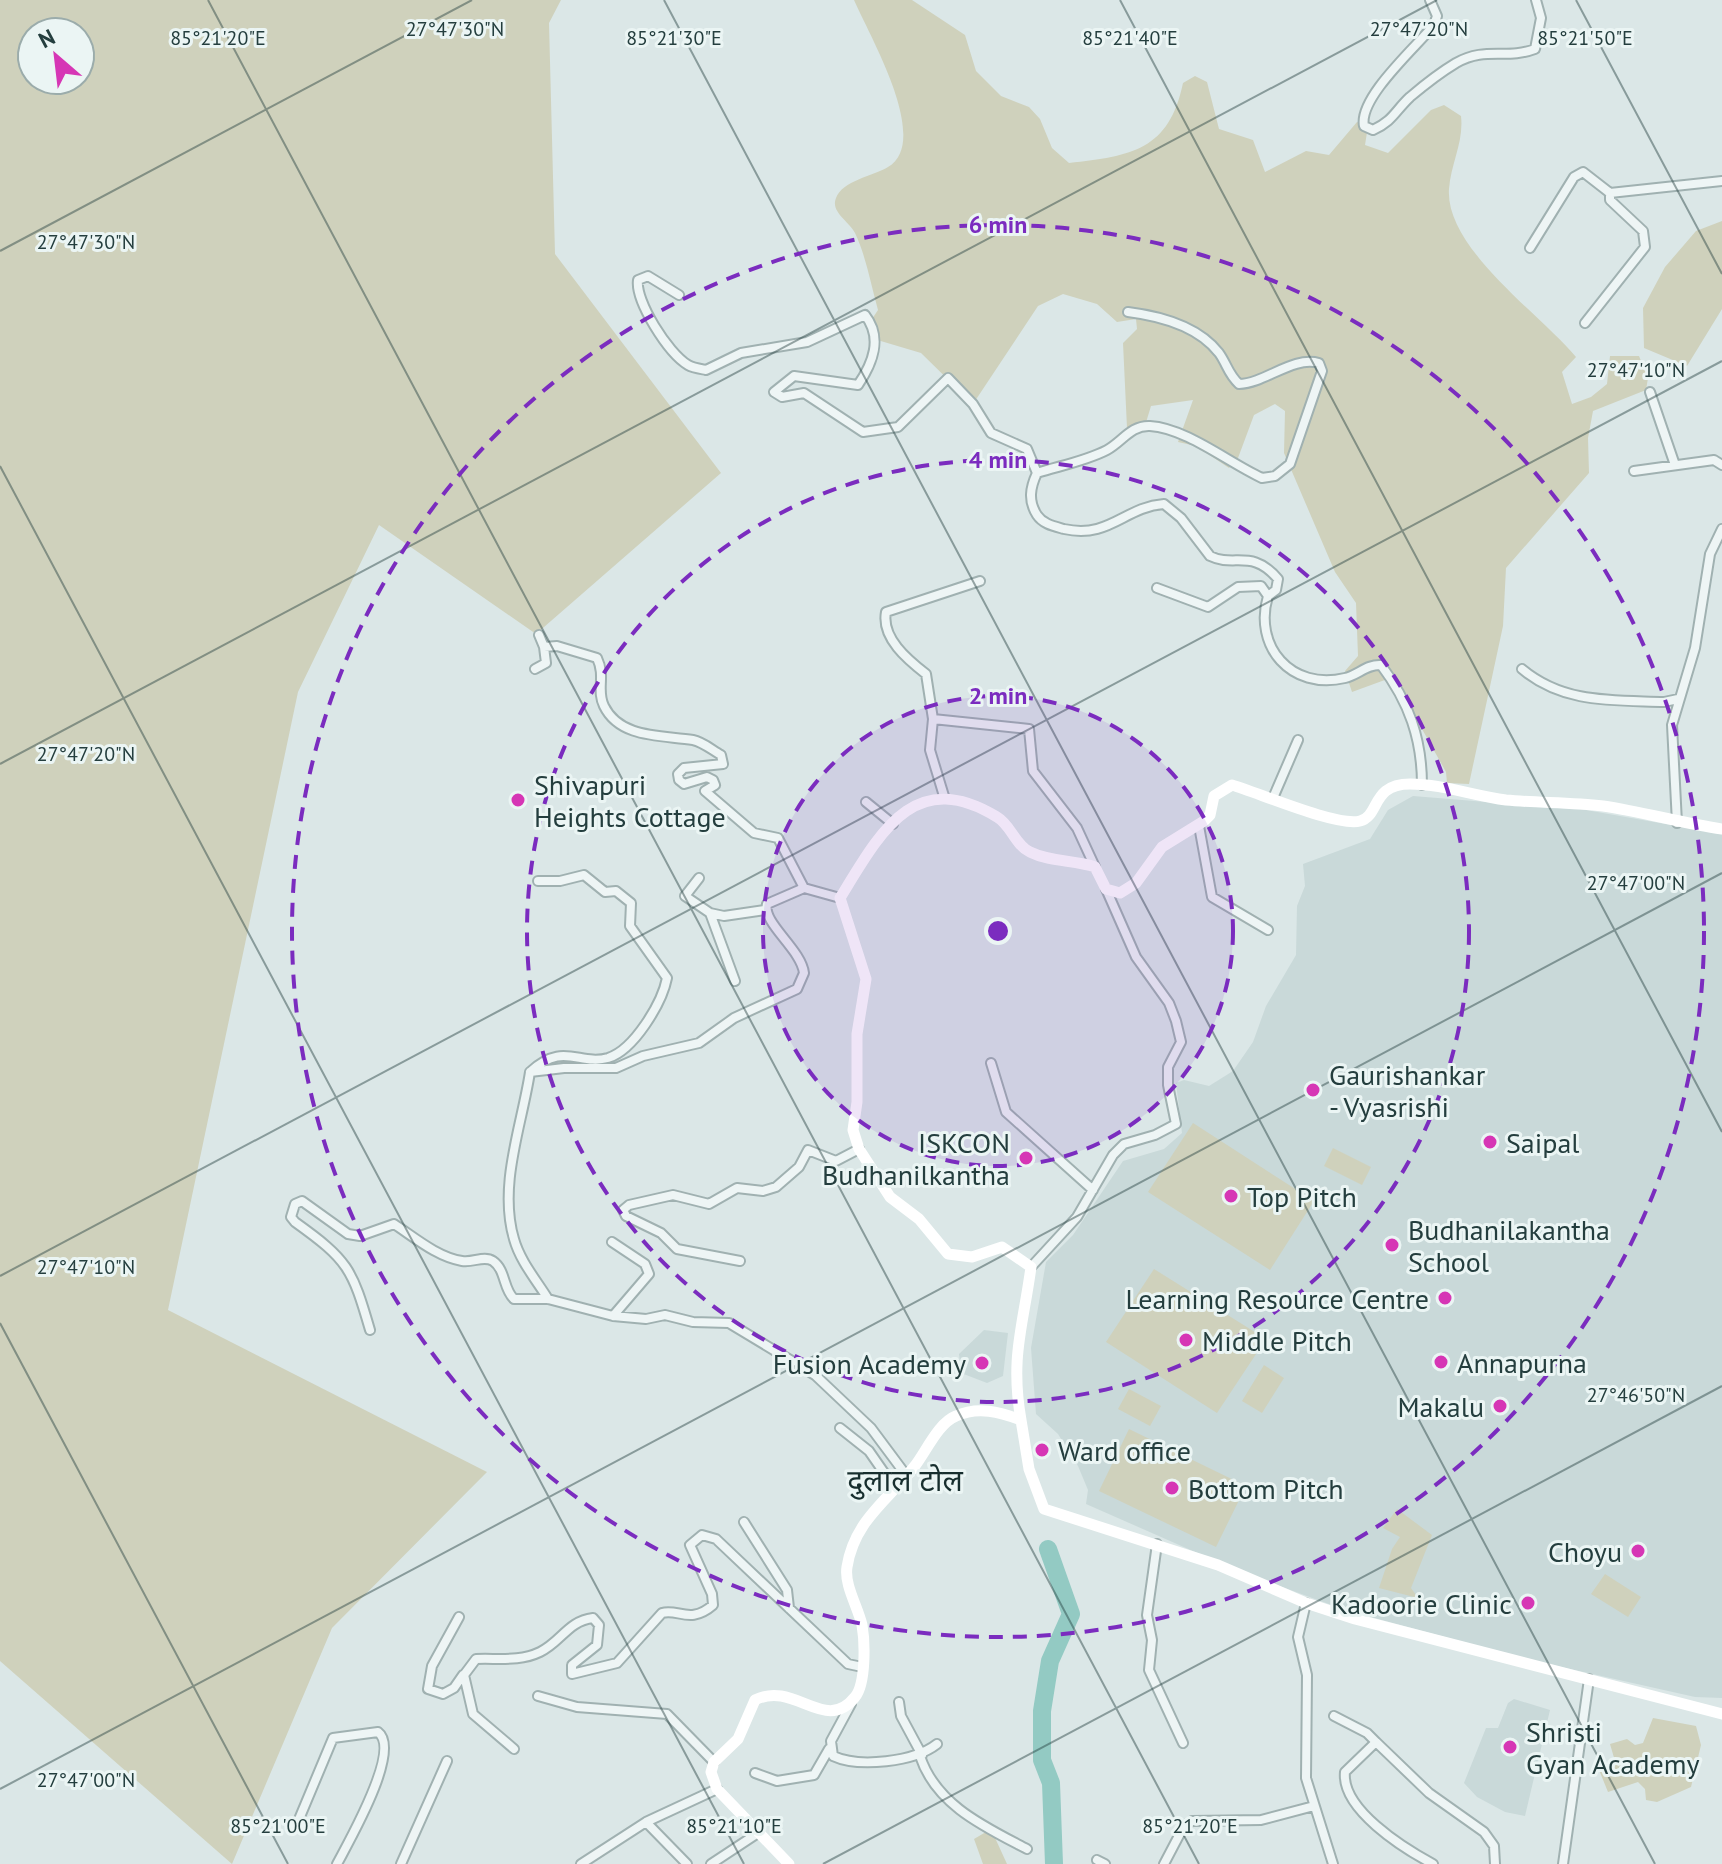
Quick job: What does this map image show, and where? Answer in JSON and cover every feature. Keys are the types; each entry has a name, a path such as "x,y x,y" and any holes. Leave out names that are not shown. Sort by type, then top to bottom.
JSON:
{"street":[{"path":"1430,0 1437,16 1434,25 1371,97 1362,117 1364,126 1373,130 1390,122 1409,98 1456,63 1486,52 1518,55 1535,49 1541,18 1536,0"},
{"path":"1530,248 1574,177 1583,172 1610,193 1722,181"},
{"path":"1585,323 1645,247 1643,231 1610,200 1610,193"},
{"path":"679,295 648,276 638,280 637,292 667,345 688,365 706,370 741,353 807,342 865,315 874,327 873,363 858,385 794,376 774,392 782,397 804,393 863,432 898,427 948,378 973,404 991,433 1027,449 1037,473"},
{"path":"1128,312 1155,315 1198,333 1220,354 1228,374 1239,384 1254,383 1295,364 1319,363 1322,371 1290,464 1275,476 1262,478 1227,462 1201,442 1149,426 1129,432 1109,449 1037,473 1031,484 1031,505 1039,518 1049,525 1093,532 1113,526 1144,505 1164,504 1181,518 1210,556 1244,558 1271,571 1278,579 1276,590 1268,596 1262,617 1264,635 1288,668 1315,678 1345,678 1381,665 1413,721 1422,751 1422,785"},
{"path":"1650,392 1675,465"},
{"path":"1634,471 1714,460 1722,465"},
{"path":"1677,823 1672,725 1695,648 1710,554 1722,529"},
{"path":"944,796 930,750 933,719 926,674 902,656 884,621 886,612 980,581"},
{"path":"1157,588 1208,607 1238,587 1261,586 1268,596"},
{"path":"535,669 546,663 539,635"},
{"path":"544,647 557,646 597,658 604,675 600,696 616,722 645,735 697,741 721,755 723,764 684,768 678,774 679,780 684,784 707,777 713,780 715,785 705,791 754,833 778,838 804,888"},
{"path":"1522,669 1538,682 1579,699 1664,702 1678,699"},
{"path":"933,719 1029,729 1033,771 1077,828 1146,976 1169,1003 1181,1042 1168,1067 1168,1085 1176,1124 1155,1135 1124,1144 1113,1155 1077,1217 1031,1267 1015,1354 1014,1380 1029,1469 1044,1509 1054,1509 1157,1544 1306,1603 1442,1643 1722,1714"},
{"path":"1273,798 1298,740"},
{"path":"1106,889 1120,893 1129,890 1162,847 1199,826 1210,815 1214,796 1232,785 1325,816 1359,821 1369,815 1377,797 1392,787 1422,785 1506,800 1604,807 1722,829"},
{"path":"840,898 893,824 916,802 944,796 1001,819 1028,852 1095,867"},
{"path":"866,802 893,824"},
{"path":"1199,826 1212,897 1268,930"},
{"path":"538,881 560,881 584,875 605,892 616,891 631,903 630,926 667,978 630,1044 607,1058 554,1058 542,1061 530,1072 512,1163 511,1218 514,1239 548,1299"},
{"path":"699,878 685,896 710,913 724,916 765,910"},
{"path":"765,910 767,904 779,897 804,888 840,898"},
{"path":"840,898 866,979 857,1034 857,1102 853,1130 859,1149 890,1197 919,1219 948,1254 972,1257 1002,1247 1031,1267"},
{"path":"530,1072 616,1068 643,1056 699,1043 734,1018 797,989 803,981 803,965 765,910"},
{"path":"710,913 735,981"},
{"path":"991,1063 1006,1112 1093,1190"},
{"path":"740,1261 677,1249 661,1233 626,1216 623,1210 629,1205 673,1195 709,1204 737,1188 763,1191 791,1175 808,1150 836,1161 859,1149"},
{"path":"370,1330 364,1300 340,1255 291,1217 291,1210 302,1201 348,1234 360,1236 394,1224 432,1249 464,1261 488,1258 497,1263 508,1294 514,1299 548,1299 613,1316 646,1319 665,1315 693,1322 729,1323 747,1331 815,1375 871,1428 906,1475"},
{"path":"612,1242 645,1264 649,1274 613,1316"},
{"path":"755,1773 777,1781 814,1775 856,1697 862,1667 862,1627 846,1569 862,1526 953,1416 978,1409 1021,1420"},
{"path":"840,1428 869,1451 894,1487"},
{"path":"744,1522 787,1590 789,1609"},
{"path":"459,1617 432,1666 428,1689 443,1694 454,1688 476,1659 510,1661 541,1652 572,1625 593,1618 599,1625 597,1645 572,1665 572,1674 617,1663 662,1613 667,1610 687,1616 713,1605 712,1594 691,1553 690,1545 702,1535 716,1539 848,1664 862,1667"},
{"path":"1157,1544 1147,1615 1152,1640 1149,1670 1183,1743"},
{"path":"1306,1603 1298,1637 1307,1675 1306,1778 1333,1864"},
{"path":"464,1675 473,1714 514,1749"},
{"path":"1563,1864 1589,1679"},
{"path":"789,1864 717,1789 711,1772 714,1762 738,1739 755,1700 781,1693 824,1713 843,1708 856,1697"},
{"path":"538,1696 577,1707 667,1714 678,1720 714,1762"},
{"path":"899,1702 901,1716 936,1784 966,1816 1027,1849"},
{"path":"1334,1716 1367,1733 1429,1793 1484,1832 1494,1846 1495,1864"},
{"path":"297,1824 333,1738 378,1732 386,1746 375,1788 337,1864"},
{"path":"1376,1742 1345,1772 1344,1784 1350,1799 1405,1849 1433,1864"},
{"path":"829,1749 833,1756 844,1761 921,1755 937,1744"},
{"path":"401,1864 447,1761"},
{"path":"581,1864 646,1822 717,1789"},
{"path":"1164,1864 1184,1826 1192,1821 1261,1820 1314,1806"},
{"path":"646,1822 687,1864"},
{"path":"711,1864 758,1833"}],"shaded area":[{"name":"Budhanilakantha School","path":"1413,796 1586,810 1722,834 1722,1698 1695,1697 1530,1660 1345,1610 1236,1570 1086,1504 1088,1490 1078,1466 1058,1434 1036,1414 1031,1348 1046,1262 1073,1235 1123,1161 1164,1149 1182,1133 1176,1083 1184,1080 1209,1086 1233,1071 1253,1042 1266,1006 1296,955 1297,906 1305,886 1303,864 1370,839 1388,810"},
{"name":"Fusion Academy","path":"984,1330 1008,1333 1003,1376 987,1383 961,1373 959,1354"},
{"name":"Shristi Gyan Academy","path":"1514,1699 1550,1710 1525,1816 1505,1812 1477,1797 1464,1783 1486,1728 1498,1728 1508,1703"}],"green space":[{"path":"0,0 561,0 549,23 555,254 721,473 536,634 379,525 298,692 168,1310 487,1472 332,1628 232,1864 0,1661"},
{"path":"854,0 912,0 965,35 976,71 1001,96 1029,107 1040,119 1052,148 1069,163 1111,157 1144,146 1168,123 1183,83 1195,76 1207,82 1219,129 1253,140 1265,172 1306,151 1329,155 1357,122 1368,126 1365,145 1388,153 1431,110 1444,105 1461,116 1461,135 1449,189 1452,211 1462,234 1478,257 1576,357 1562,372 1572,404 1591,397 1607,384 1610,356 1639,356 1648,378 1646,390 1593,411 1588,438 1589,473 1506,568 1503,626 1469,784 1447,783 1446,772 1393,677 1352,692 1345,671 1358,656 1356,603 1335,572 1284,453 1285,411 1275,404 1254,415 1238,458 1229,468 1196,446 1178,442 1193,400 1151,406 1144,429 1136,434 1127,428 1123,343 1137,329 1136,319 1117,322 1097,304 1063,294 1038,306 973,404 921,353 874,339 870,322 878,310 865,261 853,229 838,212 835,203 839,192 845,187 888,167 900,154 903,135 901,112 893,87"},
{"path":"1722,221 1722,309 1687,366 1644,348 1643,308 1665,267 1696,231"},
{"name":"Top Pitch","path":"1193,1123 1314,1201 1270,1270 1148,1192"},
{"path":"1333,1148 1371,1167 1362,1185 1324,1166"},
{"name":"Middle Pitch","path":"1154,1269 1266,1339 1217,1413 1106,1342"},
{"path":"1264,1365 1284,1378 1262,1413 1242,1401"},
{"path":"1129,1389 1161,1406 1150,1426 1118,1409"},
{"name":"Bottom Pitch","path":"1129,1429 1246,1486 1216,1547 1099,1491"},
{"path":"1397,1509 1432,1535 1411,1588 1418,1598 1379,1588 1392,1549 1400,1537 1383,1528"},
{"path":"1605,1574 1641,1597 1628,1617 1591,1594"},
{"path":"1653,1718 1696,1726 1701,1745 1691,1787 1657,1802 1646,1800 1645,1789 1638,1782 1608,1792 1597,1765 1615,1761 1610,1744 1627,1739 1635,1745 1643,1743"},
{"path":"991,1829 1007,1864 983,1864 974,1839"}],"waterway":[{"path":"1048,1549 1071,1614 1050,1661 1042,1711 1042,1760 1051,1783 1054,1864"}],"place":[{"name":"Shivapuri Heights Cottage","path":"518,800"},
{"name":"Gaurishankar - Vyasrishi","path":"1313,1090"},
{"name":"Saipal","path":"1490,1142"},
{"name":"ISKCON Budhanilkantha","path":"1026,1158"},
{"name":"Top Pitch","path":"1231,1196"},
{"name":"Budhanilakantha School","path":"1392,1245"},
{"name":"Learning Resource Centre","path":"1445,1298"},
{"name":"Middle Pitch","path":"1186,1340"},
{"name":"Annapurna","path":"1441,1362"},
{"name":"Fusion Academy","path":"982,1363"},
{"name":"Makalu","path":"1500,1406"},
{"name":"Ward office","path":"1042,1450"},
{"name":"Bottom Pitch","path":"1172,1488"},
{"name":"Choyu","path":"1638,1551"},
{"name":"Kadoorie Clinic","path":"1528,1603"},
{"name":"Shristi Gyan Academy","path":"1510,1747"}],"district":[{"name":"दुलाल टोल","path":"905,1479"}]}
